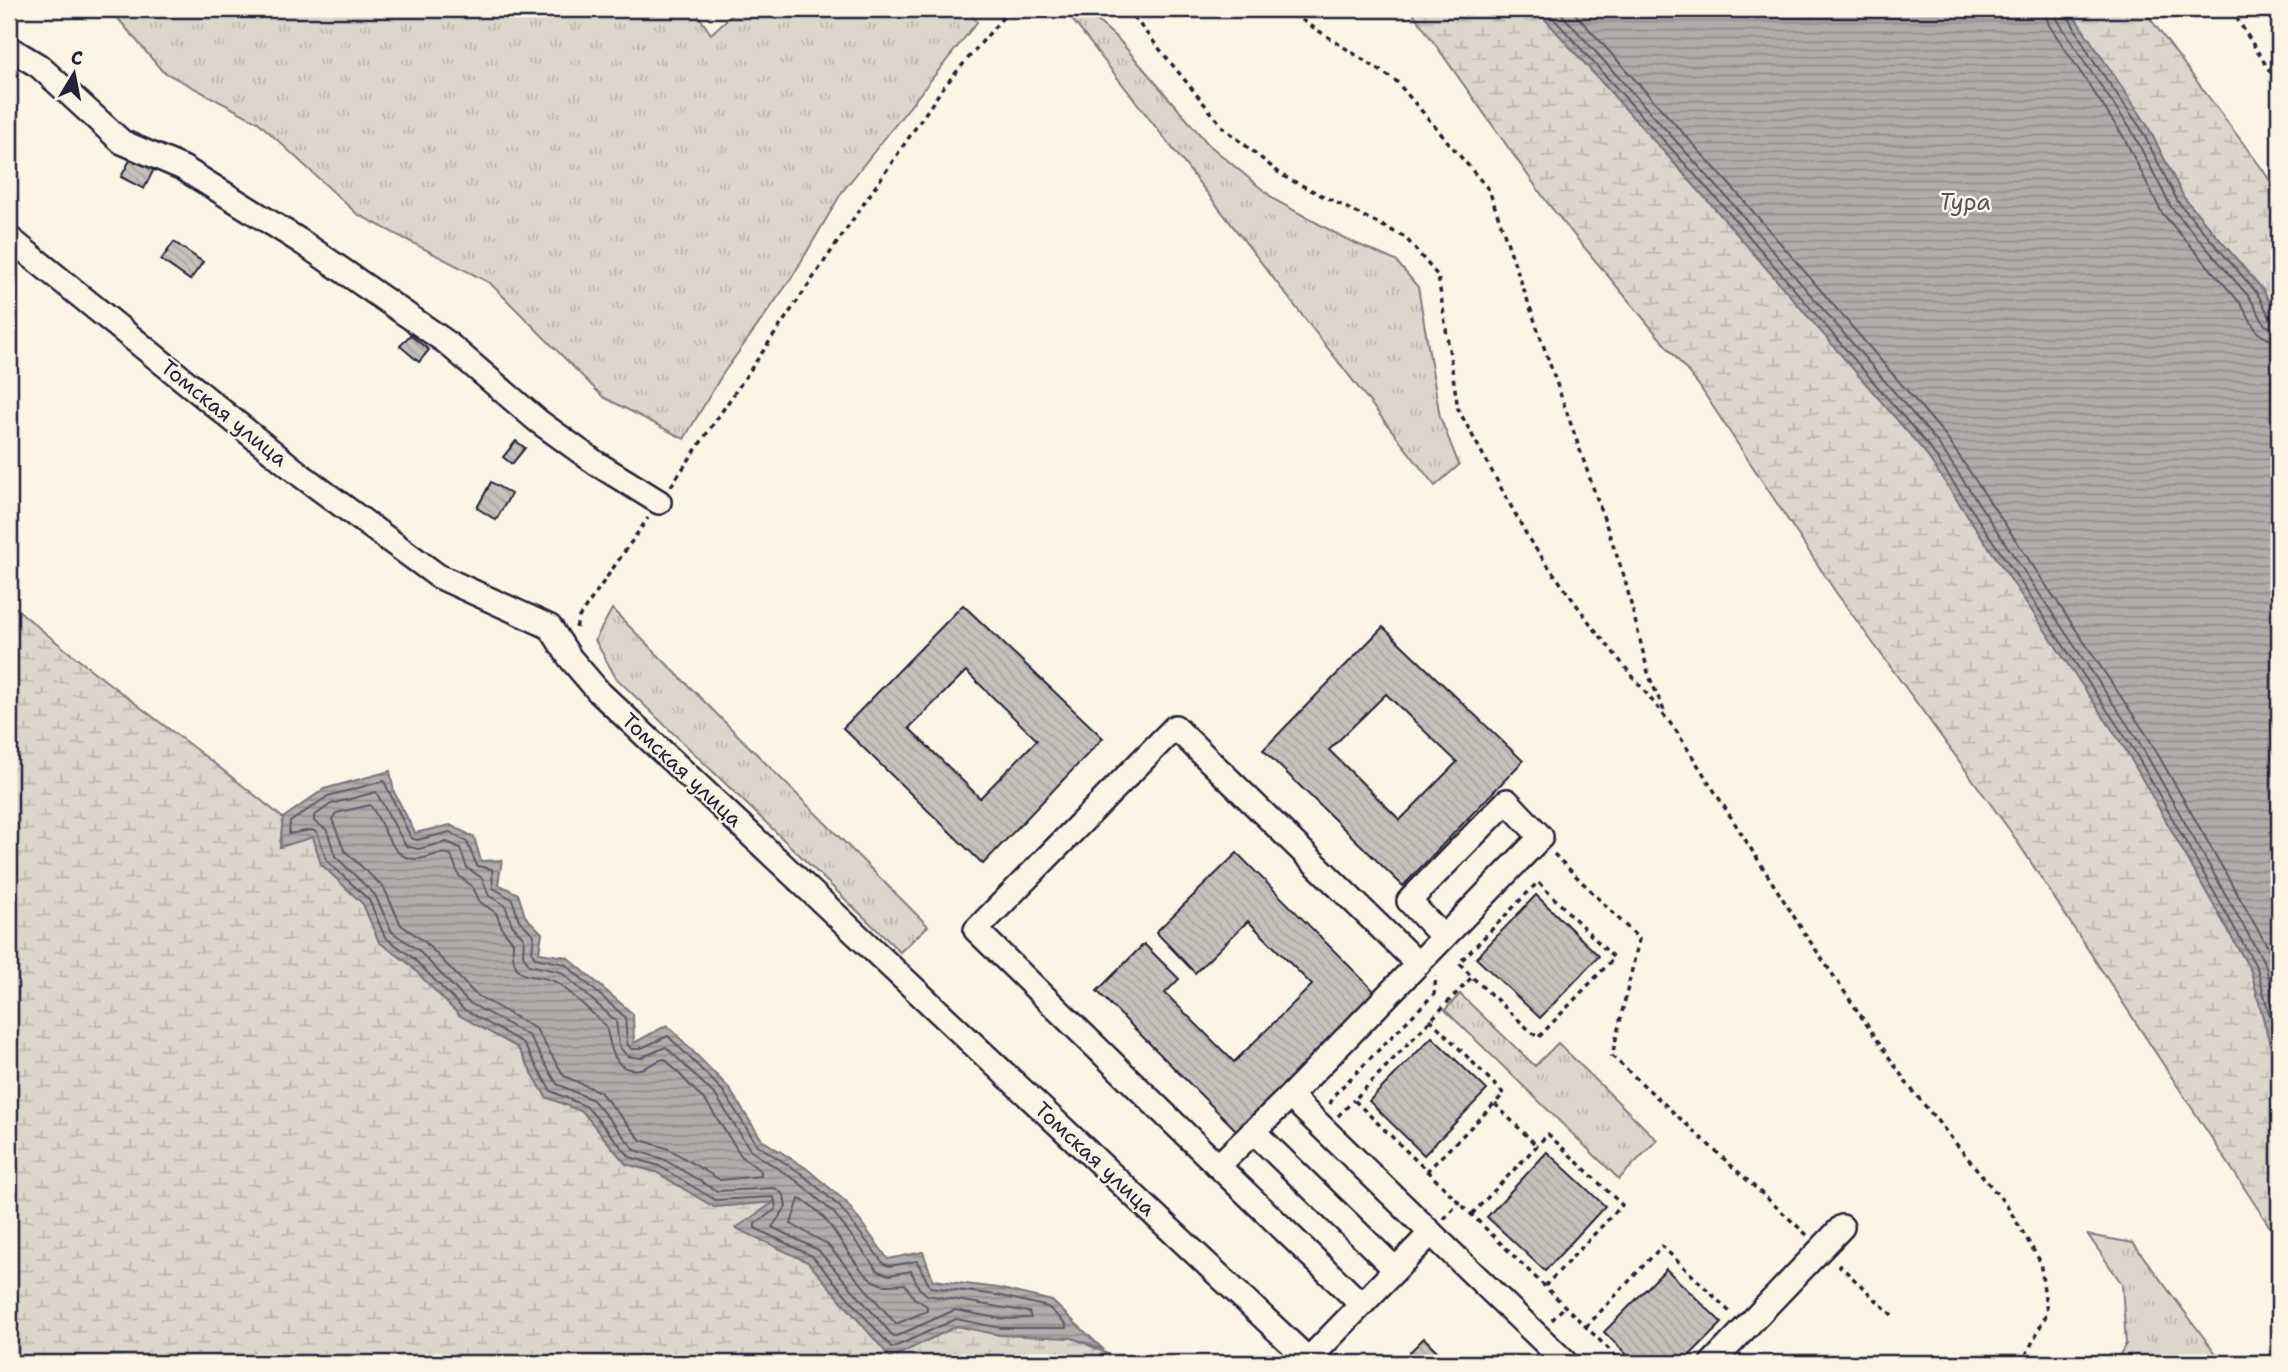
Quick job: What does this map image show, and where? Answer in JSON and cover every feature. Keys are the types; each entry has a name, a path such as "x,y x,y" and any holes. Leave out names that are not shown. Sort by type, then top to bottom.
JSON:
{"street":[{"path":"9,48 38,66 122,142 183,168 300,241 446,342 538,421 596,463 659,502"},
{"name":"Томская улица","path":"9,239 302,476 438,576 550,626 570,657 599,692 1310,1362"},
{"path":"1360,1304 976,930 1175,727 1427,967"},
{"path":"1218,1166 1427,967 1443,937 1541,837 1507,801 1409,901 1443,937"},
{"path":"1290,1096 1566,1363"},
{"path":"1254,1131 1395,1269"},
{"path":"1712,1363 1842,1227"},
{"path":"1310,1362 1360,1304 1431,1233"}],"path":[{"path":"570,657 579,617 942,89 1010,9"},
{"path":"1127,9 1223,127 1283,176 1405,237 1438,276 1458,409 1530,541 1592,626 1668,720 1805,934 1893,1063 2007,1206 2040,1261 2047,1313 2022,1363"},
{"path":"1285,9 1396,81 1489,190 1624,576 1649,676 1668,720"},
{"path":"2231,9 2279,86"},
{"path":"1552,852 1639,939 1612,1056 1892,1315"},
{"path":"1538,882 1614,958 1538,1038 1472,977 1459,963 1538,882"},
{"path":"1335,1119 1329,1110 1334,1095 1434,994 1437,987 1427,967"},
{"path":"1472,977 1354,1100 1623,1363"},
{"path":"1427,1171 1504,1094 1430,1019"},
{"path":"1494,1104 1537,1146"},
{"path":"1472,1214 1548,1134 1622,1205 1545,1286"},
{"path":"1586,1326 1662,1246 1735,1317"}],"green space":[{"path":"110,9 694,9 711,34 738,9 968,9 977,22 842,192 791,279 722,375 684,439 603,397 490,283 357,214 258,122 162,71"},
{"path":"1064,9 1091,15 1119,40 1208,144 1275,200 1346,239 1396,261 1418,287 1440,417 1459,465 1435,486"},
{"path":"1410,9 1536,9 1718,212 1924,451 2126,750 2251,971 2279,1079 2279,1241 2011,832 1835,591 1698,384 1549,205"},
{"path":"2069,9 2143,9 2263,170 2279,196 2279,320 2263,290 2184,198 2146,123"},
{"path":"9,602 76,658 283,818 280,847 313,836 321,864 363,904 380,942 407,962 459,1015 518,1048 546,1097 583,1112 626,1164 656,1172 714,1207 775,1202 737,1228 808,1262 891,1358 957,1326 1000,1335 1073,1338 1127,1363 9,1363"},
{"path":"612,609 928,926 900,952 616,678 595,640"},
{"path":"1460,994 1535,1066 1558,1043 1657,1140 1619,1179 1445,1010"},
{"path":"2088,1235 2133,1243 2223,1363 2115,1363 2126,1344 2122,1284"}],"water":[{"name":"Тура","path":"1536,9 2069,9 2146,123 2184,198 2263,290 2279,320 2279,1079 2251,971 2126,750 1924,451 1718,212"},
{"path":"390,771 394,792 415,833 450,825 474,837 481,861 502,860 498,884 518,894 525,916 542,933 539,953 567,957 633,1014 634,1043 667,1025 728,1087 762,1140 806,1168 846,1202 888,1259 923,1252 933,1280 998,1288 1052,1301 1104,1350 1073,1338 1000,1335 957,1326 891,1358 808,1262 736,1228 774,1202 714,1207 656,1172 626,1164 583,1112 546,1097 518,1048 459,1015 407,962 379,942 363,904 321,864 313,837 280,847 283,818 324,789"}],"building":[{"path":"131,158 154,169 144,189 121,177"},
{"path":"174,242 203,262 190,280 161,260"},
{"path":"410,335 429,350 419,362 400,346"},
{"path":"516,441 525,448 512,464 503,457"},
{"path":"491,482 511,494 496,520 477,508"},
{"path":"963,605 1103,738 983,864 843,728","holes":["966,671 1037,740 980,798 909,728"]},
{"path":"1383,627 1523,761 1403,886 1263,750","holes":["1386,694 1457,762 1400,820 1329,750"]},
{"path":"1237,853 1376,993 1237,1131 1097,991 1144,944 1179,979 1165,993 1234,1062 1312,985 1248,921 1195,973 1156,932"},
{"path":"1536,895 1599,956 1540,1018 1476,958"},
{"path":"1432,1037 1487,1090 1424,1155 1369,1101"},
{"path":"1547,1152 1605,1206 1545,1271 1487,1217"},
{"path":"1666,1269 1722,1323 1682,1363 1635,1363 1604,1332"},
{"path":"1424,1338 1449,1363 1421,1363 1410,1352"}]}
